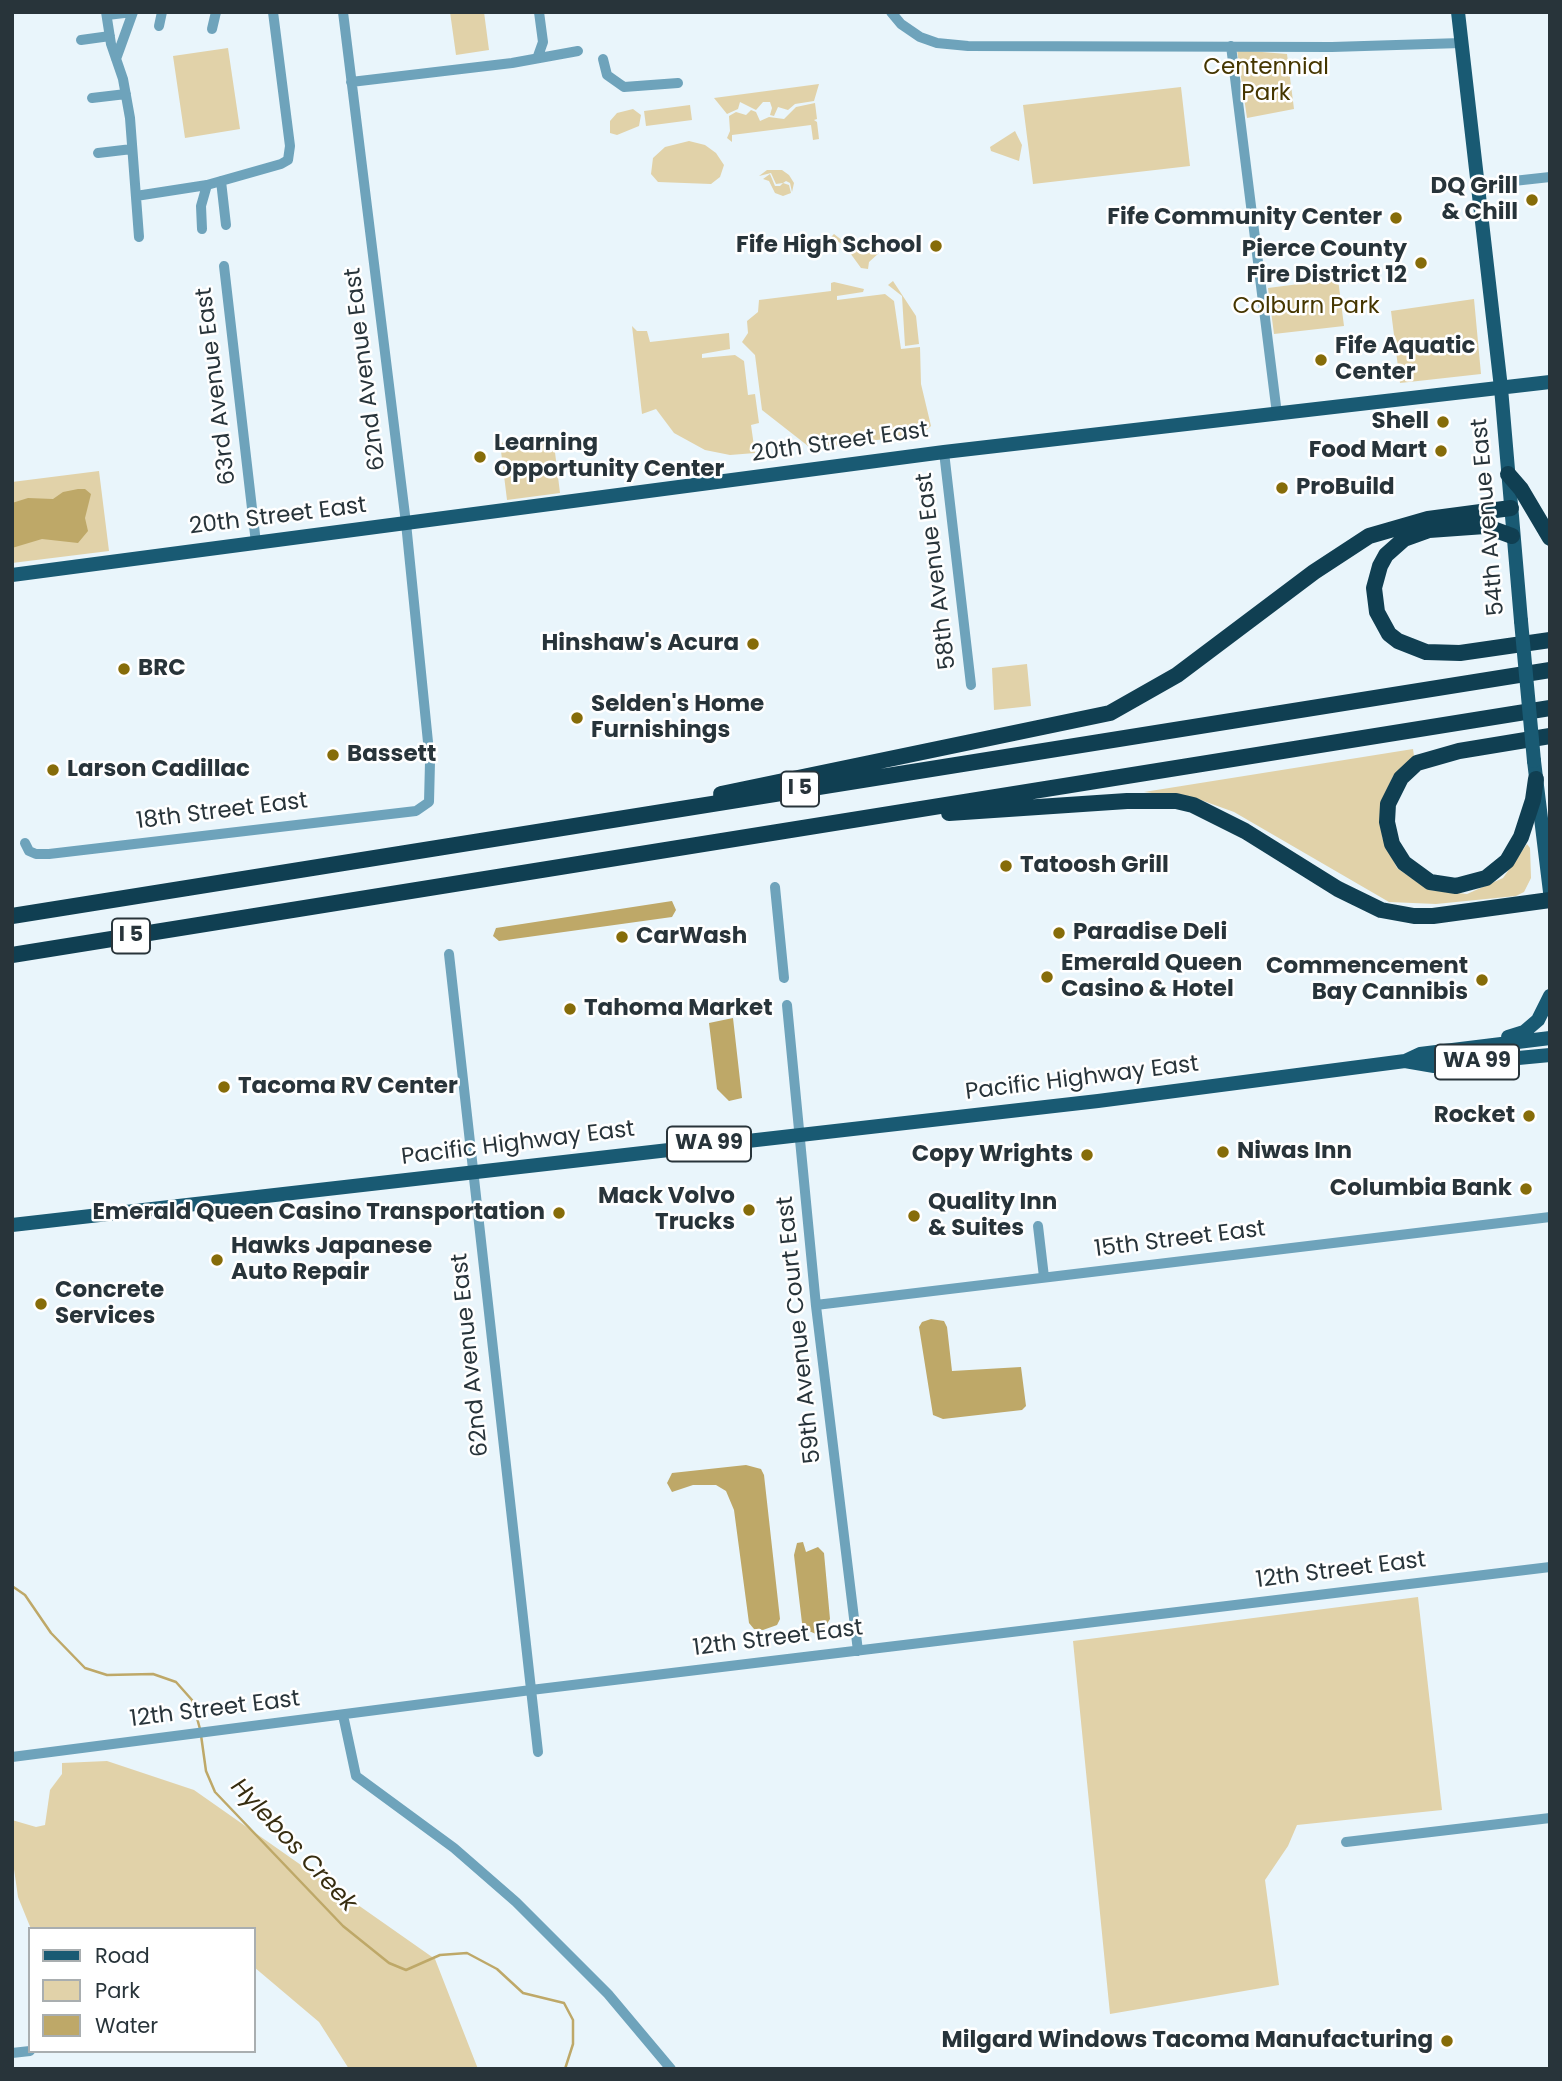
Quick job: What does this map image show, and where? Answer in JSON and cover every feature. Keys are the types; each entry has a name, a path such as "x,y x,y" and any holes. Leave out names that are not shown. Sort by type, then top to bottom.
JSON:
{"highway":[{"path":"1508,474 1521,489 1550,538"},
{"path":"669,810 744,787 1091,719 1110,713 1177,676 1314,572 1370,536 1428,519 1511,508"},
{"path":"1512,536 1485,526 1429,530 1404,539 1387,555 1376,576 1374,599 1377,612 1389,634 1398,641 1426,652 1460,653 1550,640"},
{"name":"I 5","path":"12,916 1550,670"},
{"name":"I 5","path":"12,955 1550,708"},
{"path":"1536,779 1533,800 1521,837 1507,861 1486,878 1456,886 1430,882 1404,863 1392,844 1387,822 1388,804 1401,778 1418,763 1459,751 1550,736"},
{"path":"789,829 1000,808 1176,801 1230,822 1338,889 1381,910 1413,916 1433,916 1550,900"}],"main road":[{"name":"54th Avenue East","path":"1458,12 1501,388 1512,536 1550,892"},
{"name":"20th Street East","path":"12,575 944,452 1550,382"},
{"path":"1483,1046 1524,1032 1538,1020 1550,996"},
{"name":"Pacific Highway East","path":"1405,1061 1420,1054 1550,1038"},
{"name":"Pacific Highway East","path":"12,1225 1098,1101 1405,1061 1434,1066 1550,1055"}],"street":[{"path":"116,59 133,12 106,14 110,36 116,59 126,94 139,237"},
{"path":"159,26 162,12"},
{"path":"212,29 216,12"},
{"path":"136,196 207,185 281,164 290,155 278,34 273,12"},
{"name":"62nd Avenue East","path":"343,12 406,523 431,778 427,805"},
{"path":"538,56 543,42 539,12"},
{"path":"891,12 908,30 937,43 968,46 1231,47 1461,43"},
{"path":"81,40 110,36"},
{"path":"1231,47 1277,414"},
{"path":"351,82 512,63 538,56 578,51"},
{"path":"603,59 607,75 624,87 678,83"},
{"path":"92,98 126,94"},
{"path":"98,153 132,149"},
{"path":"1477,185 1550,177"},
{"path":"221,181 226,225"},
{"path":"202,229 201,206 207,185"},
{"name":"63rd Avenue East","path":"224,266 256,543"},
{"name":"58th Avenue East","path":"944,452 971,685"},
{"name":"18th Street East","path":"25,843 29,851 49,854 416,811 427,805"},
{"path":"775,887 784,978"},
{"name":"62nd Avenue East","path":"449,954 508,1505 538,1752"},
{"name":"59th Avenue Court East","path":"787,1005 802,1133 816,1305 858,1651"},
{"name":"15th Street East","path":"816,1305 1550,1217"},
{"path":"1038,1226 1044,1277"},
{"name":"12th Street East","path":"12,1758 531,1690 1550,1567"},
{"path":"343,1715 356,1776 454,1848 516,1902 593,1978 671,2069"},
{"path":"1346,1842 1550,1818"}],"green space":[{"path":"450,12 484,12 489,50 456,55"},
{"path":"228,48 240,129 185,138 173,56"},
{"name":"Centennial Park","path":"1237,50 1287,54 1294,109 1247,118"},
{"path":"819,84 814,101 795,104 788,110 778,107 774,116 770,115 770,102 763,102 756,110 740,102 738,109 727,114 714,98"},
{"path":"1181,87 1190,166 1033,184 1023,105"},
{"path":"815,103 817,119 814,120 817,122 819,139 813,140 811,125 732,135 732,142 727,138 730,131 729,116 736,112 746,115 751,110 756,112 760,121 769,117 784,119 796,107"},
{"path":"690,105 692,120 646,126 644,111"},
{"path":"633,109 641,115 639,126 617,135 610,133 610,121 617,113"},
{"path":"1015,131 1022,145 1019,161 991,151 990,147"},
{"path":"689,141 705,145 716,153 724,165 720,177 711,184 658,182 651,174 653,158 665,147"},
{"path":"767,170 782,170 789,175 794,183 792,192 790,183 786,181 776,184 771,173 759,176"},
{"path":"770,174 775,186 783,183 789,185 791,193 783,196 775,193 769,181 763,179"},
{"path":"834,234 843,241 871,246 879,253 869,262 868,269 861,268 845,246 831,237"},
{"name":"Colburn Park","path":"1338,279 1344,326 1274,334 1268,288"},
{"path":"893,281 916,316 919,344 905,346 902,296 888,285"},
{"path":"831,283 864,289 863,292 837,296 837,300 885,294 894,301 901,349 920,347 921,384 931,426 922,434 825,447 824,444 808,446 762,410 755,355 742,342 748,333 747,321 758,312 759,300 831,291"},
{"path":"1474,299 1481,374 1400,383 1391,311"},
{"path":"632,326 637,331 647,331 650,342 729,333 730,349 702,354 702,358 735,355 744,361 748,395 755,394 759,423 751,425 755,453 730,455 705,450 674,433 656,409 642,414"},
{"path":"553,436 560,493 507,500 500,443"},
{"path":"99,471 109,551 12,563 12,482"},
{"path":"1027,664 1031,706 994,710 992,668"},
{"path":"1413,749 1414,756 1393,776 1381,804 1382,837 1397,868 1429,890 1467,894 1503,878 1527,844 1530,848 1531,878 1524,892 1516,896 1436,904 1389,902 1234,812 1198,799 1144,792"},
{"path":"1418,1597 1442,1810 1297,1825 1288,1846 1265,1880 1279,1985 1110,2014 1073,1641"},
{"path":"107,1761 194,1790 435,1959 478,2069 349,2069 319,2022 256,1969 256,1927 30,1927 18,1897 12,1855 12,1820 36,1827 45,1825 50,1790 62,1774 62,1763"}],"water":[{"path":"85,489 91,494 85,518 88,531 78,543 42,539 12,548 12,503 28,498 53,499 63,492"},
{"path":"672,901 676,910 672,917 499,941 493,936 496,928"},
{"path":"733,1018 742,1098 729,1101 717,1089 709,1023"},
{"path":"931,1319 944,1321 947,1327 952,1371 1021,1367 1026,1406 1022,1410 943,1419 933,1415 919,1327 922,1322"},
{"path":"746,1465 761,1469 764,1475 780,1619 777,1625 763,1630 754,1629 749,1623 734,1510 726,1491 716,1485 693,1485 672,1492 667,1483 672,1473"},
{"path":"803,1542 806,1552 818,1547 824,1553 830,1619 822,1632 816,1634 804,1629 802,1623 794,1555 797,1543"}],"waterway":[{"name":"Hylebos Creek","path":"12,1586 25,1595 51,1633 85,1668 107,1675 153,1674 176,1682 192,1700 200,1729"},
{"name":"Hylebos Creek","path":"201,1735 206,1771 215,1792 343,1926 389,1963 406,1970 440,1955 467,1953 497,1969 523,1993 564,2003 573,2020 573,2044 565,2069"}],"place":[{"name":"DQ Grill & Chill","path":"1532,200"},
{"name":"Fife Community Center","path":"1396,218"},
{"name":"Fife High School","path":"936,246"},
{"name":"Pierce County Fire District 12","path":"1421,263"},
{"name":"Fife Aquatic Center","path":"1321,360"},
{"name":"Shell","path":"1443,422"},
{"name":"Food Mart","path":"1441,451"},
{"name":"Learning Opportunity Center","path":"480,457"},
{"name":"ProBuild","path":"1282,488"},
{"name":"Hinshaw's Acura","path":"753,644"},
{"name":"BRC","path":"124,669"},
{"name":"Selden's Home Furnishings","path":"577,718"},
{"name":"Bassett","path":"333,755"},
{"name":"Larson Cadillac","path":"53,770"},
{"name":"Tatoosh Grill","path":"1006,866"},
{"name":"Paradise Deli","path":"1059,933"},
{"name":"CarWash","path":"622,937"},
{"name":"Emerald Queen Casino & Hotel","path":"1047,977"},
{"name":"Commencement Bay Cannibis","path":"1482,980"},
{"name":"Tahoma Market","path":"570,1009"},
{"name":"Tacoma RV Center","path":"224,1087"},
{"name":"Rocket","path":"1529,1116"},
{"name":"Niwas Inn","path":"1223,1152"},
{"name":"Copy Wrights","path":"1087,1155"},
{"name":"Columbia Bank","path":"1526,1189"},
{"name":"Mack Volvo Trucks","path":"749,1210"},
{"name":"Emerald Queen Casino Transportation","path":"559,1213"},
{"name":"Quality Inn & Suites","path":"914,1216"},
{"name":"Hawks Japanese Auto Repair","path":"217,1260"},
{"name":"Concrete Services","path":"41,1304"},
{"name":"Milgard Windows Tacoma Manufacturing","path":"1447,2041"}]}
